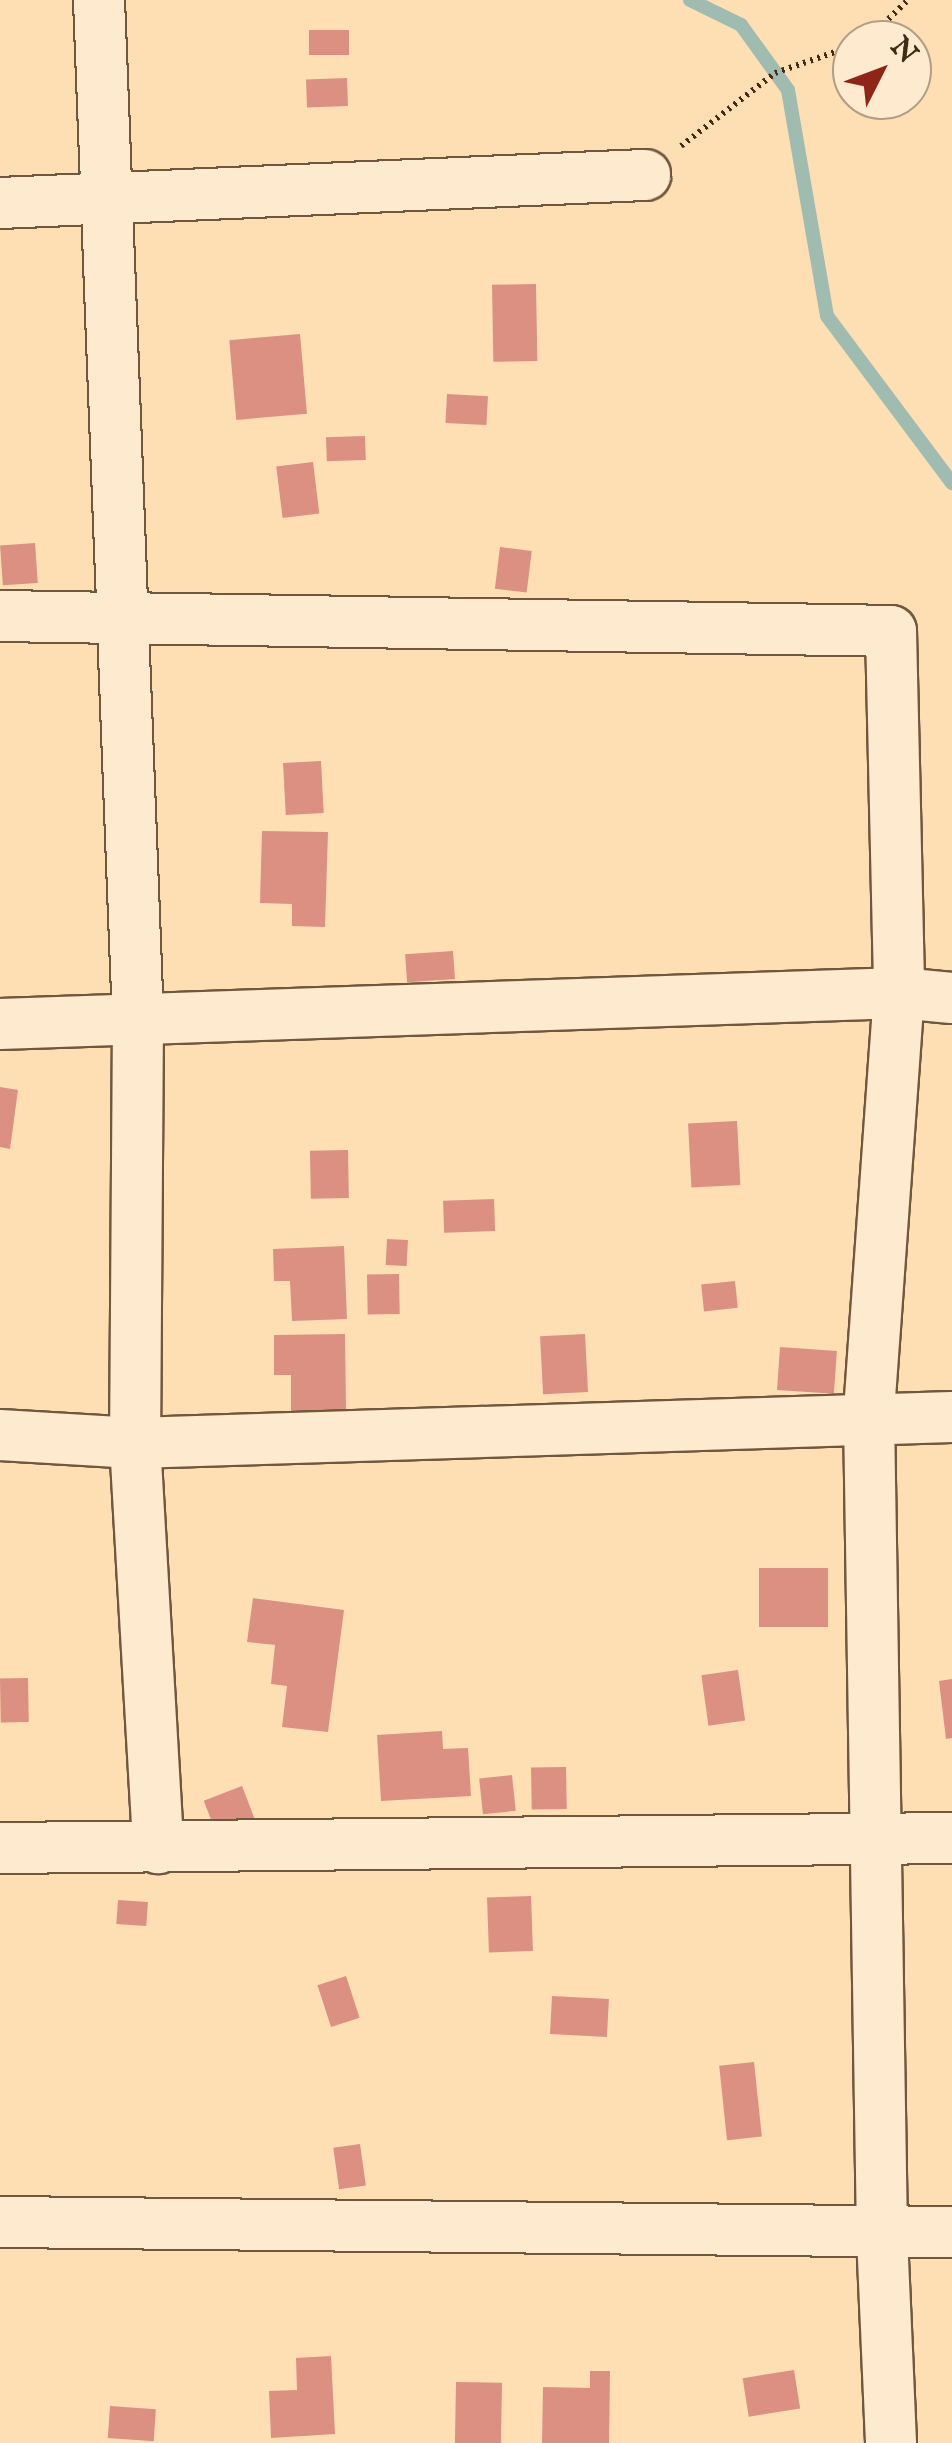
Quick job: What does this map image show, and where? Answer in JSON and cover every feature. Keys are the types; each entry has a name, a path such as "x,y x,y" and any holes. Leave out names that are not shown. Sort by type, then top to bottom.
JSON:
{"street":[{"path":"99,0 110,202 120,616 138,1020 135,1443 158,1848"},
{"path":"0,203 110,202 645,175"},
{"path":"0,616 891,631 899,993 870,1416 882,2236 891,2443"},
{"path":"0,1024 899,993 952,998"},
{"path":"0,1435 135,1443 870,1416 952,1417"},
{"path":"0,1848 876,1842 952,1838"},
{"path":"0,2222 882,2236 952,2232"}],"path":[{"path":"888,20 908,0"},
{"path":"645,175 775,73 832,53"}],"building":[{"path":"309,30 349,30 349,55 309,55"},
{"path":"347,78 348,106 307,107 306,79"},
{"path":"536,284 537,361 493,362 492,285"},
{"path":"300,334 307,414 236,420 229,340"},
{"path":"447,394 488,396 486,425 445,423"},
{"path":"365,436 366,460 327,461 326,437"},
{"path":"313,462 319,514 283,518 276,467"},
{"path":"35,543 38,583 3,585 0,545"},
{"path":"500,547 532,551 527,593 495,589"},
{"path":"321,761 324,813 286,815 283,763"},
{"path":"262,831 328,832 325,927 292,926 292,904 260,903"},
{"path":"453,951 455,979 407,982 405,954"},
{"path":"0,1087 18,1090 10,1149 0,1147"},
{"path":"737,1121 740,1185 691,1187 688,1124"},
{"path":"348,1150 349,1198 311,1199 310,1151"},
{"path":"494,1199 495,1231 444,1233 443,1201"},
{"path":"387,1239 408,1240 407,1266 386,1265"},
{"path":"344,1246 347,1319 292,1321 290,1281 274,1281 273,1249"},
{"path":"399,1274 400,1314 368,1315 367,1275"},
{"path":"735,1281 738,1308 704,1311 701,1285"},
{"path":"345,1334 346,1410 291,1411 291,1375 274,1375 274,1335"},
{"path":"585,1334 588,1392 543,1394 540,1336"},
{"path":"780,1347 837,1351 834,1394 777,1390"},
{"path":"759,1568 828,1568 828,1627 759,1627"},
{"path":"253,1598 344,1610 328,1732 282,1727 287,1686 271,1684 275,1645 247,1642"},
{"path":"738,1670 745,1721 708,1726 701,1675"},
{"path":"0,1678 28,1678 29,1722 1,1722"},
{"path":"952,1679 952,1738 946,1739 939,1681"},
{"path":"442,1731 443,1749 468,1748 471,1796 381,1801 377,1735"},
{"path":"566,1767 567,1809 532,1810 531,1768"},
{"path":"512,1775 516,1811 483,1814 479,1778"},
{"path":"242,1786 256,1823 218,1838 204,1801"},
{"path":"531,1896 533,1951 489,1953 487,1898"},
{"path":"118,1900 148,1902 146,1926 116,1924"},
{"path":"346,1976 360,2018 331,2027 317,1985"},
{"path":"552,1996 609,1999 607,2037 550,2034"},
{"path":"754,2062 762,2137 727,2140 719,2066"},
{"path":"360,2144 366,2186 339,2189 333,2148"},
{"path":"331,2356 335,2434 271,2438 269,2391 297,2390 296,2358"},
{"path":"794,2370 800,2409 749,2417 743,2378"},
{"path":"590,2371 610,2371 609,2443 542,2443 543,2387 590,2388"},
{"path":"456,2382 502,2383 501,2443 455,2443"},
{"path":"110,2406 156,2409 154,2441 108,2438"}],"waterway":[{"path":"690,0 741,25 788,90 827,316 952,483"}]}
